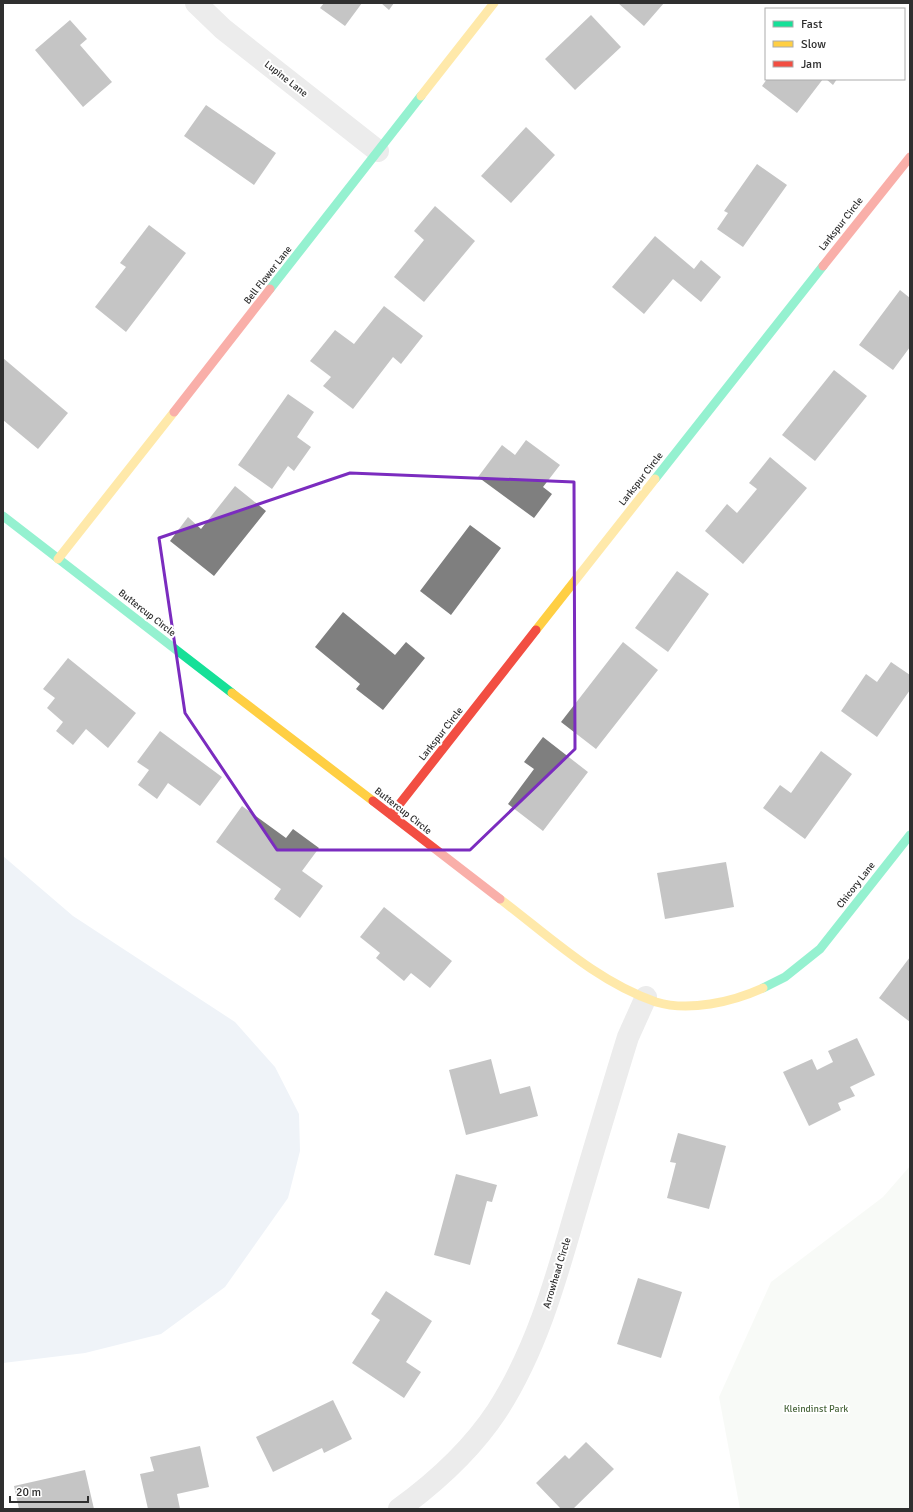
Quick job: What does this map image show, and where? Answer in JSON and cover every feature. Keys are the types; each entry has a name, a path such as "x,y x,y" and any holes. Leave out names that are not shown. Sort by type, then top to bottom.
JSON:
{"street":[{"name":"Lupine Lane","path":"196,3 223,29 378,151"},
{"name":"Bell Flower Lane","path":"58,559 494,3"},
{"name":"Larkspur Circle","path":"391,816 894,175 910,157"},
{"name":"Buttercup Circle","path":"3,516 602,978 657,1002 686,1006 719,1002 751,993 785,977 820,949"},
{"name":"Chicory Lane","path":"820,949 910,835"},
{"name":"Arrowhead Circle","path":"399,1509 450,1466 476,1438 497,1411 533,1344 550,1300 628,1037 646,997"}],"highlighted area":[{"path":"350,473 574,482 575,749 470,850 277,850 185,713 159,538"}],"green space":[{"name":"Kleindinst Park","path":"910,1166 910,1509 740,1509 719,1397 771,1282 883,1197"}],"shaded area":[{"path":"3,856 73,916 235,1022 275,1067 299,1114 300,1151 288,1198 225,1287 161,1334 85,1353 3,1363"}],"building":[{"path":"324,3 362,3 345,26 320,8"},
{"path":"381,3 394,3 389,10"},
{"path":"618,3 664,3 644,26"},
{"path":"591,15 621,47 575,90 545,59"},
{"path":"70,20 87,39 80,45 112,82 83,107 35,50"},
{"path":"766,80 822,80 797,113 762,86"},
{"path":"827,80 836,80 833,85"},
{"path":"206,105 276,153 254,185 184,136"},
{"path":"526,127 555,155 511,203 481,176"},
{"path":"757,164 787,185 743,247 717,229 728,213 724,211"},
{"path":"435,206 475,241 424,302 394,277 424,240 414,231"},
{"path":"149,225 186,253 126,332 95,307 126,267 120,263"},
{"path":"655,236 694,269 701,260 721,277 701,302 673,279 644,314 612,287"},
{"path":"900,290 910,298 910,347 893,370 859,345"},
{"path":"384,306 423,336 401,364 393,357 353,409 323,386 331,377 310,361 335,330 354,344"},
{"path":"3,358 68,413 38,449 3,420"},
{"path":"834,370 867,396 815,461 782,435"},
{"path":"288,394 314,412 297,437 311,447 294,471 288,466 272,489 238,465"},
{"path":"526,440 560,465 543,487 552,494 534,518 478,477 502,445 515,455"},
{"path":"770,457 807,488 743,564 705,531 727,504 737,513 757,489 749,483"},
{"path":"235,486 266,511 214,576 170,541 188,517 201,529"},
{"path":"470,525 501,548 451,615 420,591"},
{"path":"677,571 709,594 668,652 635,628"},
{"path":"343,612 395,655 406,642 425,658 383,710 356,689 360,684 315,647"},
{"path":"623,642 658,670 596,749 561,722"},
{"path":"68,658 136,713 108,748 86,729 73,745 56,731 63,722 47,708 55,698 43,689"},
{"path":"891,662 910,675 910,690 877,737 841,711 866,674 877,682"},
{"path":"160,731 222,777 200,806 168,783 157,799 138,785 149,770 137,762"},
{"path":"543,737 588,772 543,831 508,804 534,769 524,762"},
{"path":"821,751 852,774 805,839 763,808 780,785 791,793"},
{"path":"242,806 286,838 293,829 319,848 302,871 323,886 300,918 274,899 281,889 216,842"},
{"path":"726,862 734,907 665,919 657,873"},
{"path":"384,907 452,961 430,988 411,973 404,981 376,958 380,953 360,937"},
{"path":"910,957 910,1022 879,998"},
{"path":"857,1038 875,1075 850,1087 855,1096 838,1103 841,1110 809,1126 783,1072 812,1059 817,1070 833,1062 828,1051"},
{"path":"491,1059 500,1094 530,1086 538,1116 466,1135 449,1070"},
{"path":"678,1133 726,1146 709,1209 667,1198 676,1163 670,1162"},
{"path":"456,1174 497,1185 492,1202 487,1201 470,1265 434,1255"},
{"path":"638,1278 682,1292 661,1358 617,1344"},
{"path":"386,1291 432,1321 406,1362 421,1372 404,1398 352,1363 380,1320 371,1314"},
{"path":"333,1400 352,1439 324,1453 322,1448 273,1472 256,1437"},
{"path":"586,1442 614,1469 573,1509 561,1509 536,1483 565,1455 569,1459"},
{"path":"200,1446 209,1487 177,1494 180,1509 148,1509 140,1474 154,1471 150,1457"},
{"path":"85,1470 94,1509 19,1509 14,1486"}],"traffic: fast":[{"path":"270,289 421,96"},
{"path":"655,479 823,266"},
{"path":"3,516 232,693"},
{"path":"763,988 785,977 820,949 910,835"}],"traffic: slow":[{"path":"421,96 494,3"},
{"path":"58,559 174,412"},
{"path":"536,630 655,479"},
{"path":"232,693 373,801"},
{"path":"500,899 574,957 614,983 656,1002 669,1005 696,1006 738,998 763,988"}],"traffic: jam":[{"path":"823,266 910,157"},
{"path":"174,412 270,289"},
{"path":"391,815 536,630"},
{"path":"373,801 500,899"}]}
